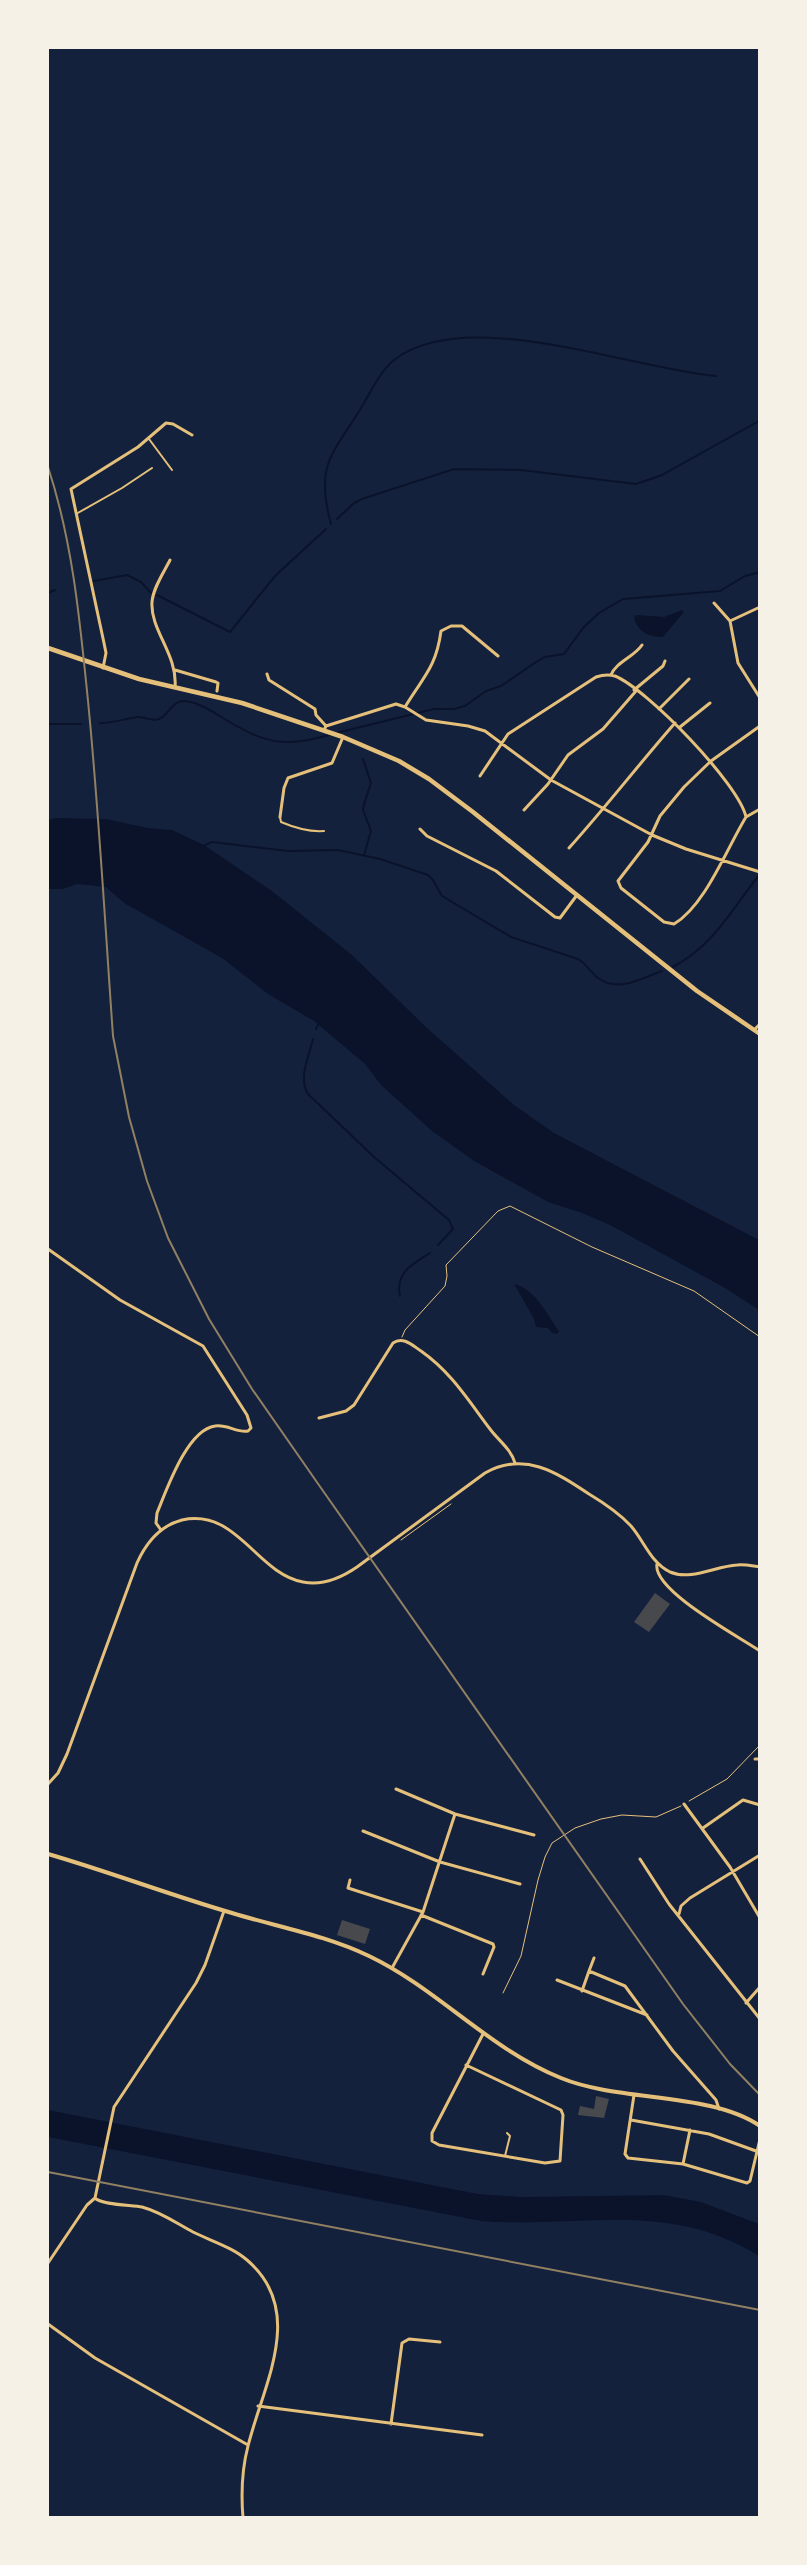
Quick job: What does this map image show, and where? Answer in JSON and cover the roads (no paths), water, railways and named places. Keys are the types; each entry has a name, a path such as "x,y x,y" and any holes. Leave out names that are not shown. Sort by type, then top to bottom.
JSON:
{"main road":[{"path":"48,648 103,668 242,703 325,729 382,752 429,779 697,990 760,1034"}],"street":[{"path":"103,668 106,653 71,492 72,486 119,460 149,439 166,423 173,424 192,435"},
{"path":"170,560 154,596 153,610 175,670 175,687"},
{"path":"714,603 730,621 738,662 760,698"},
{"path":"730,621 760,607"},
{"path":"405,707 433,665 438,652 441,631 445,628 458,625 464,627 498,656"},
{"path":"611,675 614,669 638,651 642,645"},
{"path":"524,810 550,780 568,755 603,729 635,691 663,666 665,661"},
{"path":"175,670 216,682 218,683 217,691"},
{"path":"267,674 269,680 315,709 316,715 325,729 384,706 396,704 411,710 419,717 428,721 480,728 502,741 550,780 652,835 757,872"},
{"path":"480,776 508,734 588,682 603,675 611,675 635,691 680,728 711,761 746,817"},
{"path":"658,709 689,679"},
{"path":"680,728 710,703"},
{"path":"570,848 604,809 637,765 675,723"},
{"path":"760,726 711,761 664,810 652,835 618,883 669,924 676,923 691,908 716,874 727,848 746,817 760,809"},
{"path":"280,817 284,788 288,778 332,763 342,736"},
{"path":"420,828 427,836 496,871 555,917 560,918 577,895"},
{"path":"754,1031 760,1024"},
{"path":"48,1249 120,1300 203,1346 243,1406 251,1428 246,1432 226,1426 204,1428 187,1449 157,1513 156,1523 161,1530"},
{"path":"319,1418 346,1411 354,1405 389,1348 396,1341 402,1340 408,1342 444,1368 490,1429 511,1453 516,1462"},
{"path":"48,1784 58,1773 67,1754 144,1547 161,1530 185,1520 209,1520 234,1532 276,1570 296,1581 322,1583 345,1575 357,1568 485,1473 516,1462 530,1463 552,1470 594,1497 628,1523 657,1563 678,1574 696,1573 736,1565 760,1568"},
{"path":"657,1563 657,1574 672,1594 760,1651"},
{"path":"396,1790 455,1814 534,1835"},
{"path":"703,1828 743,1800 760,1805"},
{"path":"684,1804 703,1828 760,1918"},
{"path":"392,1968 422,1914 455,1814"},
{"path":"363,1831 440,1862 520,1884"},
{"path":"48,1854 224,1911 333,1941 392,1968 518,2057 562,2078 599,2090 719,2110 742,2117 760,2126"},
{"path":"679,1914 681,1906 690,1898 760,1855"},
{"path":"640,1859 669,1904 679,1914 760,2020"},
{"path":"350,1880 348,1888 422,1914 493,1944 494,1947 484,1974"},
{"path":"48,2263 87,2205 95,2198 110,2116 119,2098 196,1983 205,1965 224,1911"},
{"path":"582,1991 594,1958"},
{"path":"589,1971 625,1986 673,2051 716,2100 719,2110"},
{"path":"558,1980 647,2016"},
{"path":"746,2003 760,1987"},
{"path":"466,2065 561,2110 563,2115 562,2152 558,2163 439,2145 432,2140 432,2133 466,2065 483,2034"},
{"path":"634,2096 625,2154 628,2158 684,2164 749,2182 760,2139"},
{"path":"631,2120 719,2137 756,2151"},
{"path":"684,2164 690,2130"},
{"path":"95,2198 100,2202 136,2206 161,2213 238,2254 257,2270 271,2290 279,2321 277,2346 248,2445 243,2479 243,2518"},
{"path":"48,2324 95,2358 248,2445"},
{"path":"391,2424 402,2343 409,2339 440,2342"},
{"path":"258,2406 482,2435"}],"lane":[{"path":"149,439 172,470"},
{"path":"76,514 122,488 152,468"},
{"path":"280,817 281,822 291,826 313,832 324,830"},
{"path":"505,2156 510,2136 507,2133"}],"water":[{"path":"682,610 684,612 663,637 645,633 638,627 634,618 636,615 664,617"},
{"path":"56,818 106,819 148,828 172,830 204,845 272,891 352,955 427,1028 514,1105 554,1133 759,1240 759,1310 725,1288 610,1225 582,1213 548,1202 474,1161 432,1131 381,1085 365,1064 314,1021 268,994 222,958 124,903 106,887 77,884 63,889 48,889 48,820"},
{"path":"514,1284 529,1291 535,1297 559,1331 557,1334 552,1333 548,1328 536,1327 534,1319"},
{"path":"48,2110 478,2194 523,2197 664,2195 701,2202 759,2224 759,2256 725,2238 691,2228 657,2222 623,2220 481,2221 48,2137"}],"waterway":[{"path":"331,524 327,505 325,476 328,464 339,441 389,365 394,360 425,344 462,338 505,339 550,344 681,371 716,376"},
{"path":"337,519 354,503 362,499 454,469 521,470 636,484 662,475 759,421"},
{"path":"157,595 230,632 275,576 326,529"},
{"path":"336,733 434,709 454,709 465,706 486,691 501,686 545,657 564,654 583,628 599,613 623,599 720,591 745,576 760,572"},
{"path":"94,581 127,575 141,582 151,593"},
{"path":"48,593 55,590"},
{"path":"100,723 137,717 153,720 159,719 173,706 183,701 201,706 247,732 272,741 299,742 332,734"},
{"path":"48,724 81,724"},
{"path":"363,759 371,783 363,810 371,831 364,855"},
{"path":"203,846 212,842 288,851 338,850 380,859 428,875 442,896 511,937 578,959 598,978 606,982 614,984 630,983 662,971"},
{"path":"673,967 688,958 711,937 760,874"},
{"path":"316,1029 319,1022"},
{"path":"313,1039 304,1074 305,1088 308,1094 374,1157 449,1220 453,1229 438,1245"},
{"path":"400,1296 400,1281 406,1270 430,1253"}],"railway":[{"path":"48,467 57,496 70,554 82,642 95,784 113,1036 129,1117 147,1181 168,1238 209,1319 252,1389 683,2004 730,2064 760,2095"},
{"path":"48,2172 760,2310"}]}
